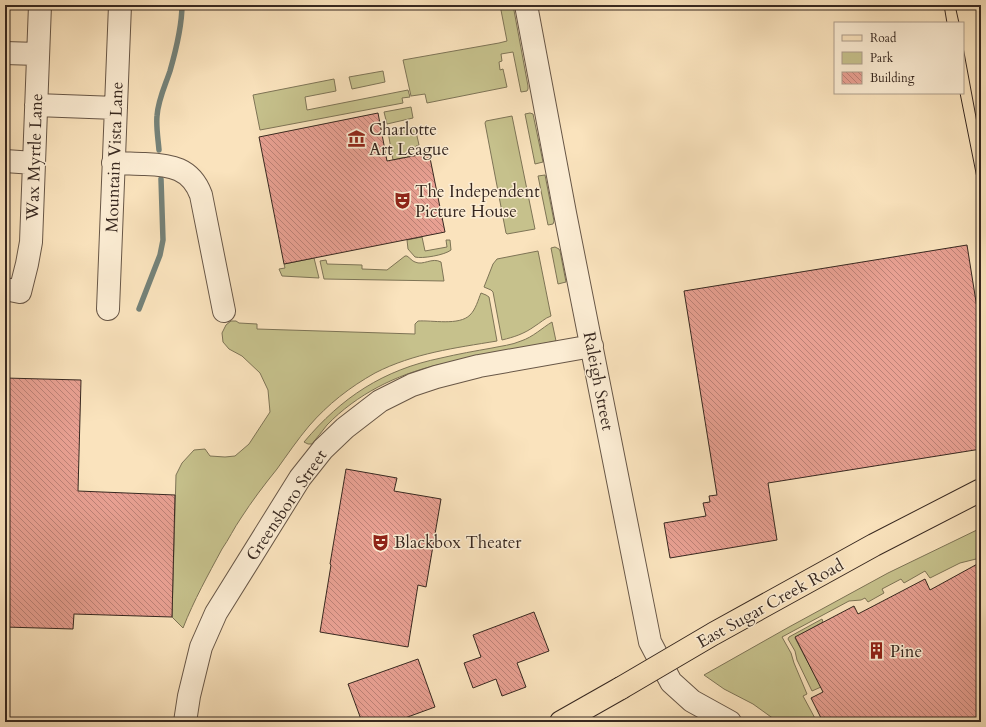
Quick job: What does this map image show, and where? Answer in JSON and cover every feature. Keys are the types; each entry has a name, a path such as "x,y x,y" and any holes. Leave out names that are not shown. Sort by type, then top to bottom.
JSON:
{"main road":[{"name":"East Sugar Creek Road","path":"561,722 714,634 867,549 981,490"}],"street":[{"name":"Wax Myrtle Lane","path":"5,289 20,292 31,242 40,5"},
{"name":"Mountain Vista Lane","path":"108,309 120,5"},
{"name":"Raleigh Street","path":"526,5 619,491 650,642 671,682 692,701 730,722"},
{"path":"5,53 38,54"},
{"path":"36,105 116,108"},
{"path":"5,162 34,163"},
{"path":"114,163 175,167 192,178 201,195 224,311"},
{"name":"Greensboro Street","path":"185,722 189,696 201,647 216,613 300,478 322,449 345,428 380,402 412,385 479,366 592,346"}],"green space":[{"path":"500,5 513,5 528,86 527,91 521,92 513,52 501,54 502,61 499,62 500,70 503,69 507,87 427,103 425,94 411,96 403,60 507,41"},
{"path":"383,71 385,82 352,89 349,77"},
{"path":"334,79 336,91 305,97 307,110 408,90 410,97 402,98 403,103 260,130 253,95"},
{"path":"411,107 413,118 387,124 384,112"},
{"path":"525,114 533,114 543,162 535,164"},
{"path":"512,116 535,229 507,234 485,123 486,121"},
{"path":"415,127 419,145 416,146 417,155 393,160 388,132"},
{"path":"545,175 554,221 553,224 548,225 538,176"},
{"path":"422,237 425,251 447,247 446,240 450,240 451,250 433,256 415,257 408,249 407,240"},
{"path":"555,247 560,251 566,282 558,284 551,248"},
{"path":"538,251 551,316 523,333 502,340 493,292 484,287 493,264 497,259"},
{"path":"405,256 418,263 434,260 441,262 444,281 324,279 320,261 326,260 327,264 362,265 362,269 387,270"},
{"path":"314,258 319,278 282,276 279,269 285,268 284,264"},
{"path":"481,293 489,297 497,341 435,352 390,366 357,384 324,410 301,436 238,522 206,578 183,628 172,617 176,475 182,463 194,450 205,449 210,456 235,456 249,444 270,412 268,390 260,373 242,356 229,349 223,342 222,333 226,325 231,321 236,321 239,323 257,324 257,329 415,334 415,324 418,321 445,322 459,320 470,315 477,304"},
{"path":"552,322 556,341 437,365 392,380 351,404 327,425 312,444 304,442 333,412 349,399 382,378 420,363 518,342 530,337"},
{"path":"981,528 980,558 960,563 930,578 925,571 904,583 901,579 882,589 884,593 868,602 865,598 861,600 849,601 782,637 791,653 807,694 803,696 817,722 778,722 753,704 724,689 704,675 888,573"},
{"path":"822,619 823,622 795,638 821,687 812,691 797,660 795,651 788,639 789,637"}],"building":[{"path":"378,113 387,161 429,153 445,232 284,264 259,137"},
{"path":"967,245 981,333 981,449 768,483 777,540 670,558 664,523 706,516 703,503 710,502 709,496 717,495 684,291"},
{"path":"5,378 81,380 78,491 175,495 172,617 74,614 73,629 5,627"},
{"path":"346,469 397,478 394,491 441,499 426,587 418,585 408,647 320,632"},
{"name":"Pine","path":"981,562 981,722 823,722 811,698 823,692 795,637 854,606 858,614 925,579 930,590"},
{"path":"534,612 549,651 517,663 526,687 502,696 496,679 473,688 464,663 481,657 473,635"},
{"path":"418,659 435,707 394,722 362,722 348,684"}],"waterway":[{"path":"159,150 157,124 158,110 160,99 170,71 180,30 182,5"},
{"path":"139,309 160,255 163,240 161,179"}],"tram line":[{"path":"944,5 947,22"},
{"path":"955,5 959,22"},
{"path":"964,52 981,144"},
{"path":"960,94 981,198"}],"place":[{"name":"Charlotte Art League","path":"356,139"},
{"name":"The Independent Picture House","path":"402,201"},
{"name":"Blackbox Theater","path":"381,542"},
{"name":"Pine","path":"877,651"}]}
